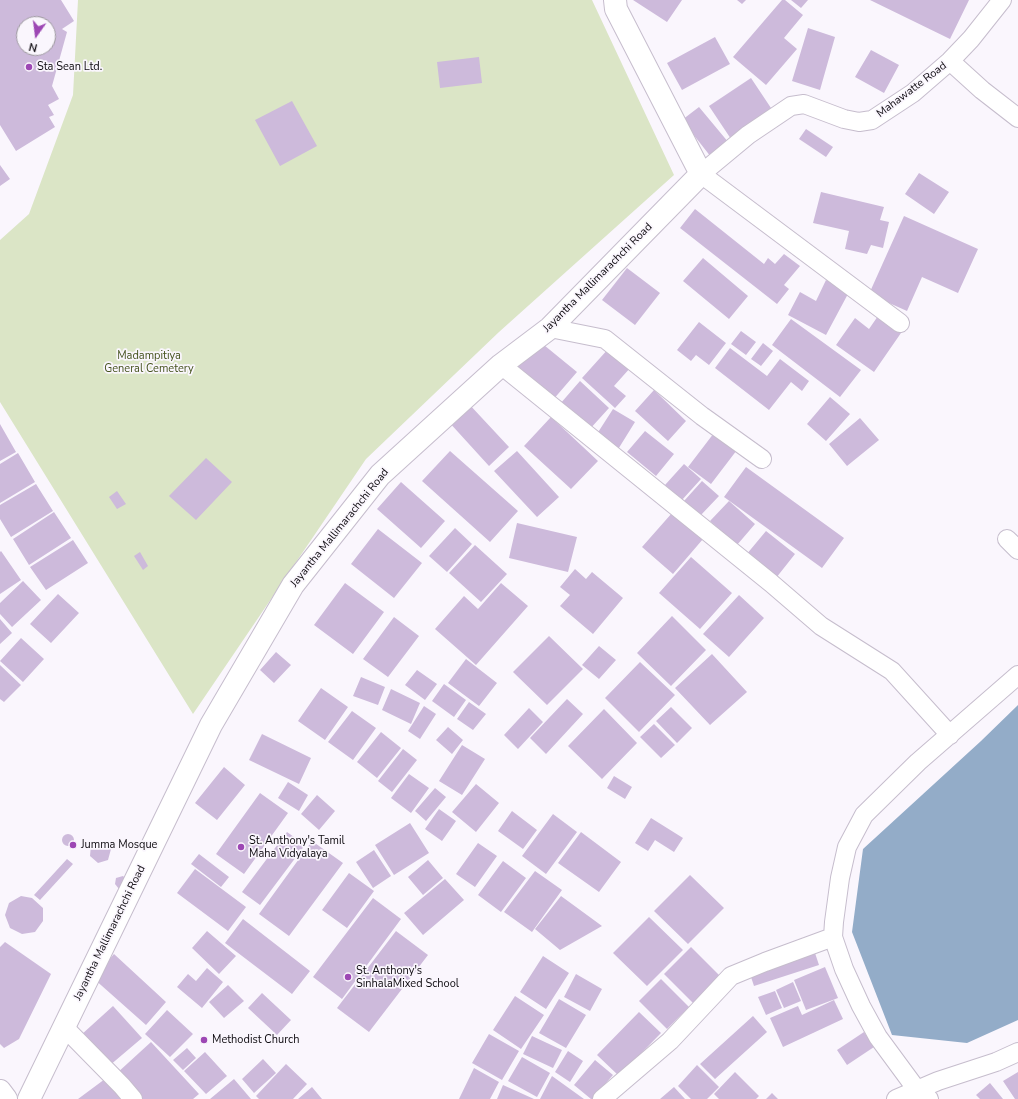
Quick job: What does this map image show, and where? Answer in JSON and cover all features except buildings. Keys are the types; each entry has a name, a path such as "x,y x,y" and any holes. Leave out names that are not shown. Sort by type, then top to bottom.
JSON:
{"street":[{"path":"614,0 616,9 701,174 900,323"},
{"name":"Mahawatte Road","path":"701,174 748,135 791,106 804,104 844,119 859,122 872,120 913,92 950,61 971,39 1002,0"},
{"path":"950,61 982,90 1018,118"},
{"name":"Jayantha Mallimarachchi Road","path":"29,1099 211,725 293,585 380,476 501,365 550,328 701,174"},
{"path":"550,328 605,339 689,407 762,459"},
{"path":"501,365 736,554 821,626 892,671 950,735"},
{"path":"923,1094 878,1037 861,1006 844,969 833,937 840,878 847,847 864,815 918,762 1018,675"},
{"path":"602,1099 670,1042 731,976 833,937"},
{"path":"64,1027 133,1099"},
{"path":"896,1099 923,1094 938,1081 996,1062 1018,1052"},
{"path":"0,1091 6,1099"}],"green space":[{"name":"Madampitiya General Cemetery","path":"78,0 592,0 674,175 499,332 366,459 193,714 0,402 0,240 29,214 73,95"}],"water":[{"path":"1018,705 1018,1020 967,1043 892,1035 852,932 863,849"}],"place":[{"name":"Sta Sean Ltd.","path":"29,67"},
{"name":"Jumma Mosque","path":"73,845"},
{"name":"St. Anthony's Tamil Maha Vidyalaya","path":"241,847"},
{"name":"St. Anthony's SinhalaMixed School","path":"348,977"},
{"name":"Methodist Church","path":"204,1040"}]}
